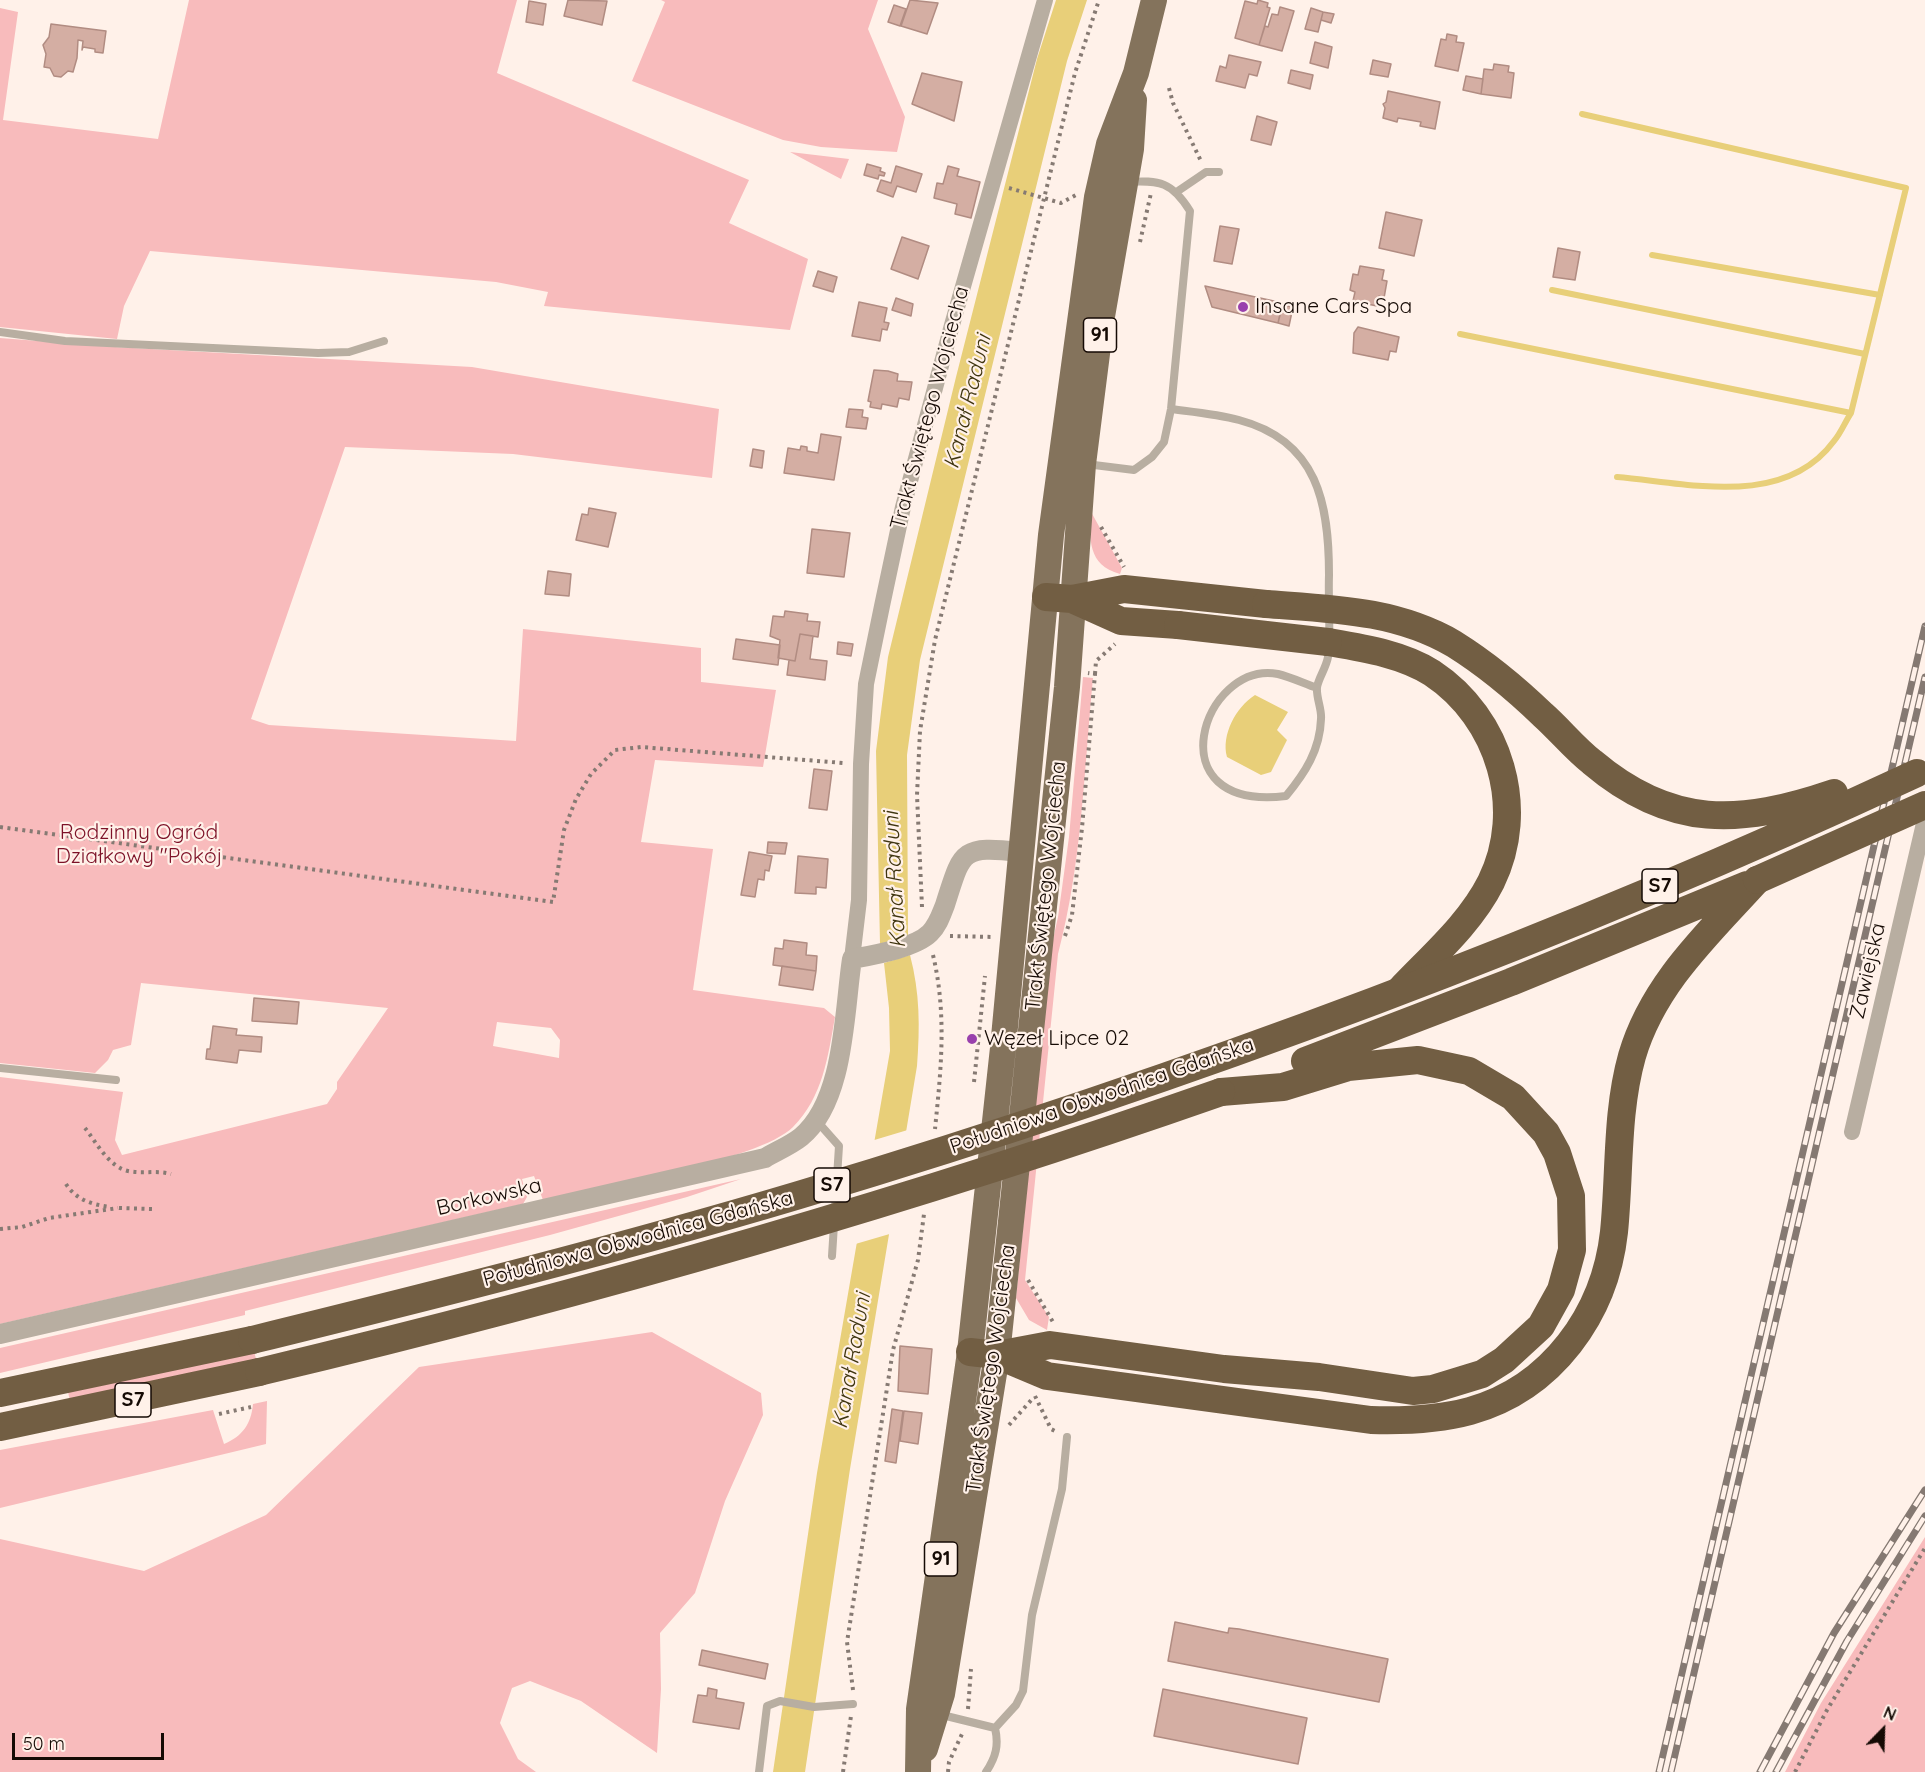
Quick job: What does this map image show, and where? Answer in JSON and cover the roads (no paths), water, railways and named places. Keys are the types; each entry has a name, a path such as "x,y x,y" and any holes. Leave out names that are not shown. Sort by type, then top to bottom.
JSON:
{"highway":[{"path":"1059,598 1124,589 1365,612 1400,620 1428,631 1477,659 1613,779 1661,806 1685,813 1708,816 1763,812 1808,802 1855,784 1921,771"},
{"path":"1059,598 1121,621 1178,625 1340,644 1405,660 1432,673 1457,692 1483,724 1498,754 1505,782 1508,808 1499,862 1484,894 1472,911 1400,990"},
{"name":"Południowa Obwodnica Gdańska","path":"65,1380 252,1340 557,1263 800,1195 1133,1087 1400,990 1641,894 1921,771"},
{"name":"Południowa Obwodnica Gdańska","path":"1,1418 72,1413 259,1372 518,1308 755,1243 1032,1157 1221,1092 1511,982 1757,880 1925,805"},
{"path":"983,1353 1047,1376 1371,1420 1424,1420 1471,1411 1509,1395 1550,1366 1588,1320 1605,1278 1614,1235 1624,1095 1632,1057 1646,1017 1666,983 1757,880"},
{"path":"983,1353 1050,1345 1192,1364 1319,1377 1413,1391 1460,1383 1482,1374 1504,1360 1540,1326 1561,1290 1572,1250 1571,1196 1560,1160 1546,1133 1513,1097 1469,1071 1418,1060 1391,1060 1332,1071 1283,1087 1221,1092"},
{"name":"S7","path":"0,1393 65,1380"}],"main road":[{"name":"Trakt Świętego Wojciecha","path":"919,1769 938,1714 1067,687 1051,535 1096,198 1109,144 1136,73 1154,0"},
{"name":"Trakt Świętego Wojciecha","path":"919,1769 919,1709 983,1353 1003,1048 1019,852 1059,598 1083,464 1124,182 1131,149 1136,73"}],"street":[{"name":"Trakt Świętego Wojciecha","path":"1019,852 988,848 969,852 959,862 935,928 924,947 852,959 859,900 861,764 866,684 903,507 978,227 1045,0"},
{"name":"Zawiejska","path":"1852,1132 1925,819"},
{"name":"Borkowska","path":"0,1334 765,1158 802,1137 816,1120 828,1098 837,1073 852,959"}],"lane":[{"path":"1178,191 1206,172 1219,172"},
{"path":"1083,464 1134,470 1152,457 1164,442 1171,409 1191,223 1190,212 1178,191 1154,181 1124,182"},
{"path":"0,332 65,341 318,353 349,352 384,341"},
{"path":"1171,409 1223,416 1252,424 1288,445 1313,476 1324,502 1329,534 1328,658 1317,688 1322,718 1316,748 1304,774 1286,796 1263,799 1234,792 1211,777 1202,751 1205,723 1225,693 1249,677 1277,674 1317,688"},
{"path":"0,1068 116,1080"},
{"path":"816,1120 839,1146 832,1256"},
{"path":"1,1418 65,1380"},
{"path":"995,1728 1016,1705 1023,1691 1032,1615 1062,1489 1067,1437"},
{"path":"759,1772 767,1706 783,1702 814,1707 853,1704"},
{"path":"938,1714 995,1728"},
{"path":"986,1772 994,1760 998,1742 995,1728"}],"water":[{"name":"Kanał Raduni","path":"1056,0 1087,0 1067,61 920,660 907,755 908,935 880,944 876,751 888,657 1037,59"},
{"path":"1255,695 1288,712 1277,730 1287,740 1271,772 1261,775 1227,757 1226,749 1228,731 1236,714"},
{"name":"Kanał Raduni","path":"910,955 916,983 918,1010 917,1066 850,1469 805,1772 773,1772 817,1473 890,1051 889,1008 884,963"}],"waterway":[{"path":"1582,114 1906,188 1851,413 1836,438 1813,462 1789,476 1762,484 1733,487 1617,477"},
{"path":"1652,255 1880,295"},
{"path":"1552,290 1865,354"},
{"path":"1460,334 1851,413"}],"railway":[{"path":"1659,1772 1925,626"},
{"path":"1671,1772 1925,677"},
{"path":"1760,1772 1834,1633 1925,1490"},
{"path":"1776,1772 1847,1641 1925,1516"}],"place":[{"name":"Insane Cars Spa","path":"1243,307"},
{"name":"Węzeł Lipce 02","path":"972,1039"}],"park label":[{"name":"Rodzinny Ogród Działkowy \"Pokój","path":"139,845"}]}
